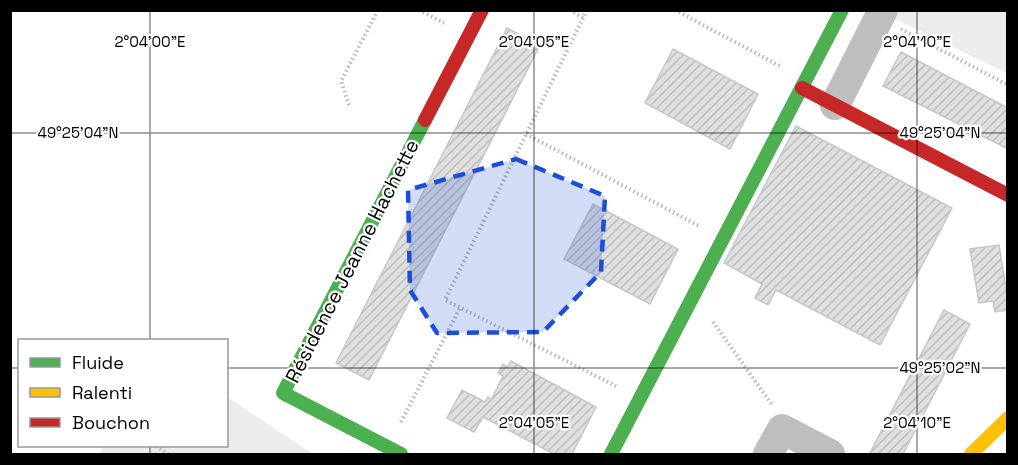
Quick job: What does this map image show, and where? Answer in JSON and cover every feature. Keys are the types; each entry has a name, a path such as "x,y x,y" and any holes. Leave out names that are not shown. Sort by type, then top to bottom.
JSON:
{"street":[{"name":"Résidence Jeanne Hachette","path":"401,454 283,393 482,10"},
{"path":"611,454 842,10"},
{"path":"835,105 881,14"},
{"path":"804,84 835,105 1008,195"},
{"path":"971,454 1008,418"},
{"path":"768,454 782,429 830,454"}],"path":[{"path":"349,105 341,81 378,10"},
{"path":"570,10 583,18"},
{"path":"587,10 445,300 641,398"},
{"path":"675,10 804,84"},
{"path":"881,14 1006,84 1008,79"},
{"path":"526,134 724,239"},
{"path":"694,295 749,375 795,436"},
{"path":"388,447 460,308"}],"highlighted area":[{"path":"516,159 605,196 601,272 543,332 437,333 410,290 408,190"}],"shaded area":[{"path":"895,11 1007,11 1007,73 891,17"},
{"path":"228,398 313,454 99,454 103,447 228,447"}],"building":[{"path":"507,28 540,45 369,380 336,363"},
{"path":"673,49 758,94 730,149 645,103"},
{"path":"901,52 1008,108 1008,149 883,86"},
{"path":"796,126 952,208 880,345 776,290 768,305 755,298 762,284 724,263"},
{"path":"593,204 678,249 650,304 564,259"},
{"path":"999,245 1008,310 995,312 993,301 979,303 970,249"},
{"path":"944,310 970,324 903,454 870,453"},
{"path":"511,361 596,407 572,454 554,454 483,417 474,432 447,418 462,390 485,402 488,397 491,400 503,376 498,373 503,364 508,367"}],"traffic: fast":[{"path":"611,454 842,10"},
{"path":"401,454 283,393 425,120"}],"traffic: slow":[{"path":"971,454 1008,418"}],"traffic: jam":[{"path":"425,120 482,10"},
{"path":"802,88 1008,195"}]}
